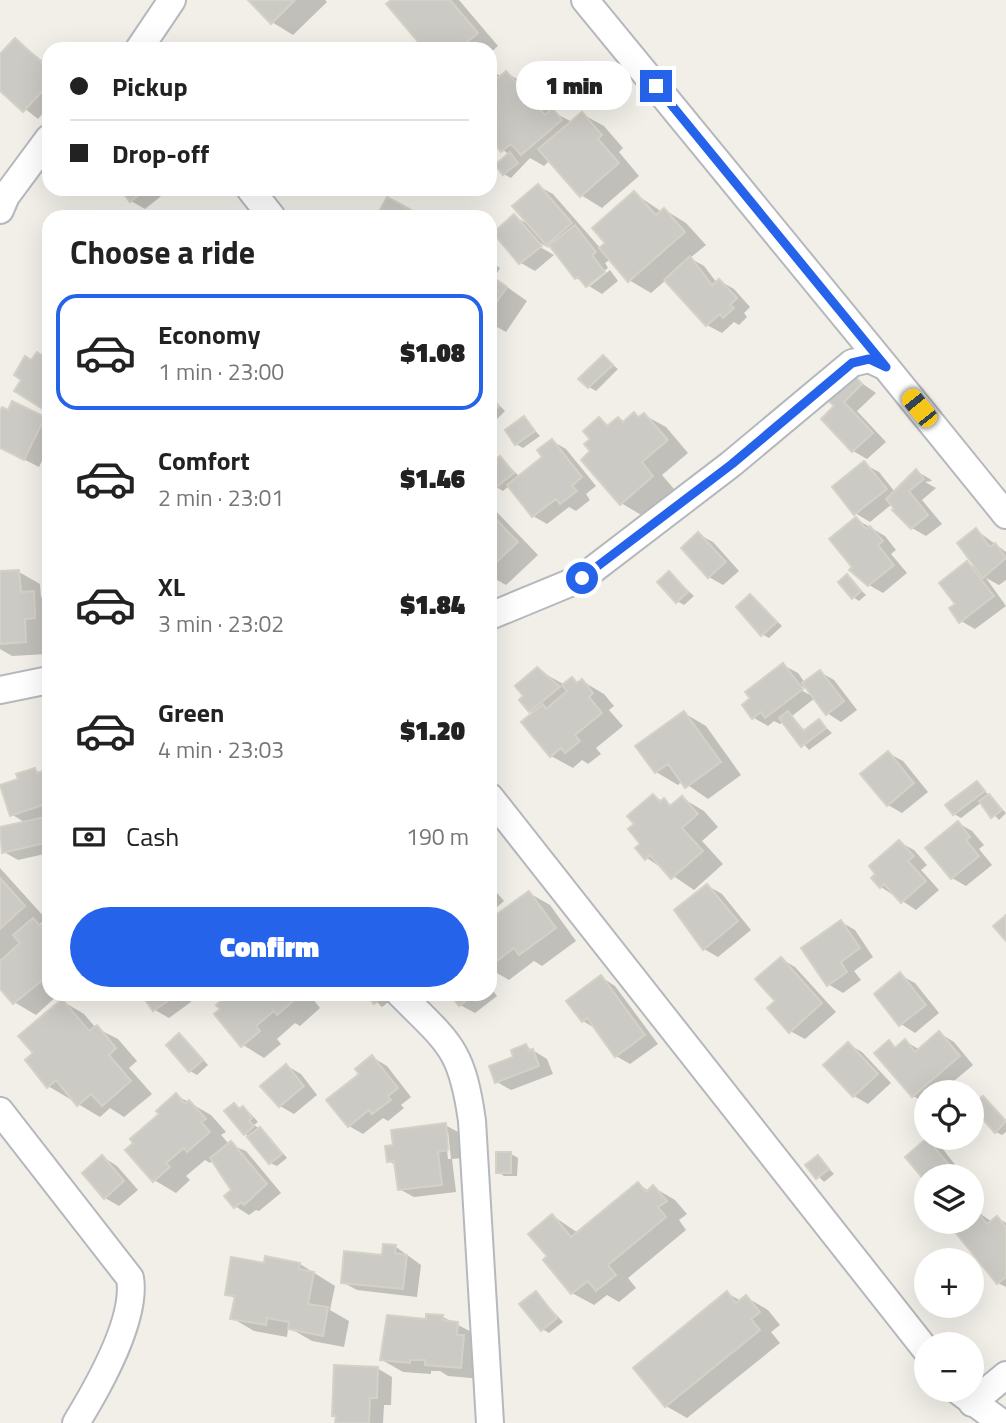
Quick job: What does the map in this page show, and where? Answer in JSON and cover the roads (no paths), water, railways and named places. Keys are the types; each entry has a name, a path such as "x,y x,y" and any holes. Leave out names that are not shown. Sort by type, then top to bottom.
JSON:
{"street":[{"path":"146,42 172,0"},
{"path":"584,0 1004,510"},
{"path":"0,210 12,186 42,147"},
{"path":"256,196 266,210"},
{"path":"497,613 582,578 732,464 852,363 869,359 886,367"},
{"path":"0,691 42,682"},
{"path":"497,806 914,1335"},
{"path":"407,1001 445,1039 458,1058 466,1077 472,1121 489,1423"},
{"path":"0,1111 130,1278 133,1295 129,1311 93,1395 76,1423"},
{"path":"984,1386 1006,1375"},
{"path":"973,1402 1002,1423"}]}
